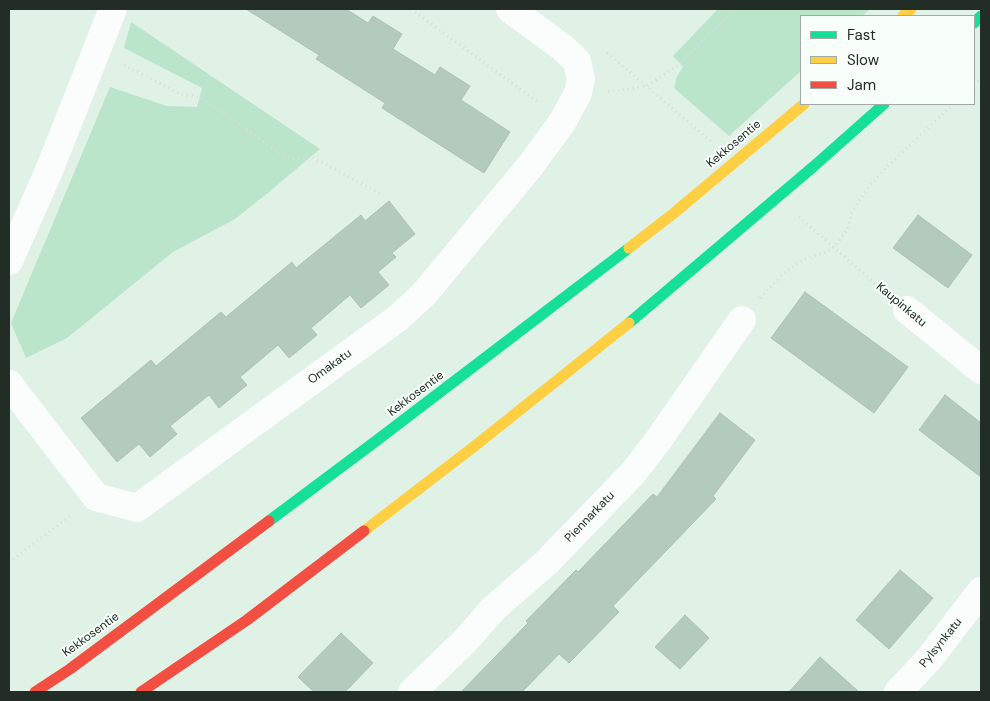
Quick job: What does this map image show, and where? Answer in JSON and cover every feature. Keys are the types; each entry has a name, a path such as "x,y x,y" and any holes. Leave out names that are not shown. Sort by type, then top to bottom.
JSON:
{"highway":[{"name":"Kekkosentie","path":"35,692 70,669 400,423 674,213 803,105"},
{"path":"140,692 247,620 476,445 632,321 883,105"}],"street":[{"path":"9,261 48,173 113,9"},
{"path":"510,9 563,48"},
{"name":"Omakatu","path":"96,497 137,508 398,318 424,294 531,165 563,121 578,93 582,79 577,61 563,48"},
{"name":"Kaupinkatu","path":"907,310 981,370"},
{"name":"Piennarkatu","path":"412,692 465,642 494,608 546,563 633,473 658,442 742,320"},
{"path":"9,384 96,497"},
{"name":"Pylsynkatu","path":"898,692 929,659 981,591"}],"path":[{"path":"411,9 563,121"},
{"path":"578,93 610,92 647,86 676,66 734,9"},
{"path":"563,48 594,43 676,112"},
{"path":"96,50 180,94 201,98 281,154 295,159 312,157 381,194"},
{"path":"742,320 765,291 784,273 805,259 826,252 834,247 847,230 852,212 866,190 888,166 952,105"},
{"name":"Kaupinkatu","path":"822,237 907,310"},
{"path":"9,562 96,497"}],"green space":[{"path":"718,9 870,9 863,15 800,15 800,72 729,136 674,88 677,76 683,67 673,56"},
{"path":"131,22 320,149 235,219 173,252 67,338 26,358 11,323 110,87 167,106 197,107 202,88 124,48"}],"building":[{"path":"246,9 346,9 368,23 373,16 402,34 393,49 435,75 440,67 470,86 461,100 510,132 484,173 382,108 385,103 316,59 319,55"},
{"path":"389,201 415,234 392,253 396,257 378,272 389,285 361,308 350,295 311,328 317,335 289,358 278,345 240,377 247,385 219,408 209,395 170,426 177,434 150,457 139,444 117,462 81,418 151,360 156,366 221,312 226,317 292,262 296,268 361,215 365,221"},
{"path":"918,215 972,255 948,288 893,248"},
{"path":"805,292 908,367 874,413 771,338"},
{"path":"945,395 981,423 981,477 919,430"},
{"path":"720,413 755,440 713,496 716,499 613,606 619,612 569,663 559,654 522,692 461,692 576,570 578,572 653,494 657,497"},
{"path":"900,570 933,598 889,649 856,620"},
{"path":"685,615 709,638 680,669 655,647"},
{"path":"341,633 373,663 345,692 314,692 298,677"},
{"path":"820,657 859,692 789,692"}],"traffic: fast":[{"path":"975,22 981,16"},
{"path":"629,323 813,167 883,105"},
{"path":"269,521 629,248"}],"traffic: slow":[{"path":"904,15 911,9"},
{"path":"629,248 674,213 803,105"},
{"path":"364,531 476,445 629,323"}],"traffic: jam":[{"path":"35,692 70,669 269,521"},
{"path":"141,692 247,620 364,531"}]}
